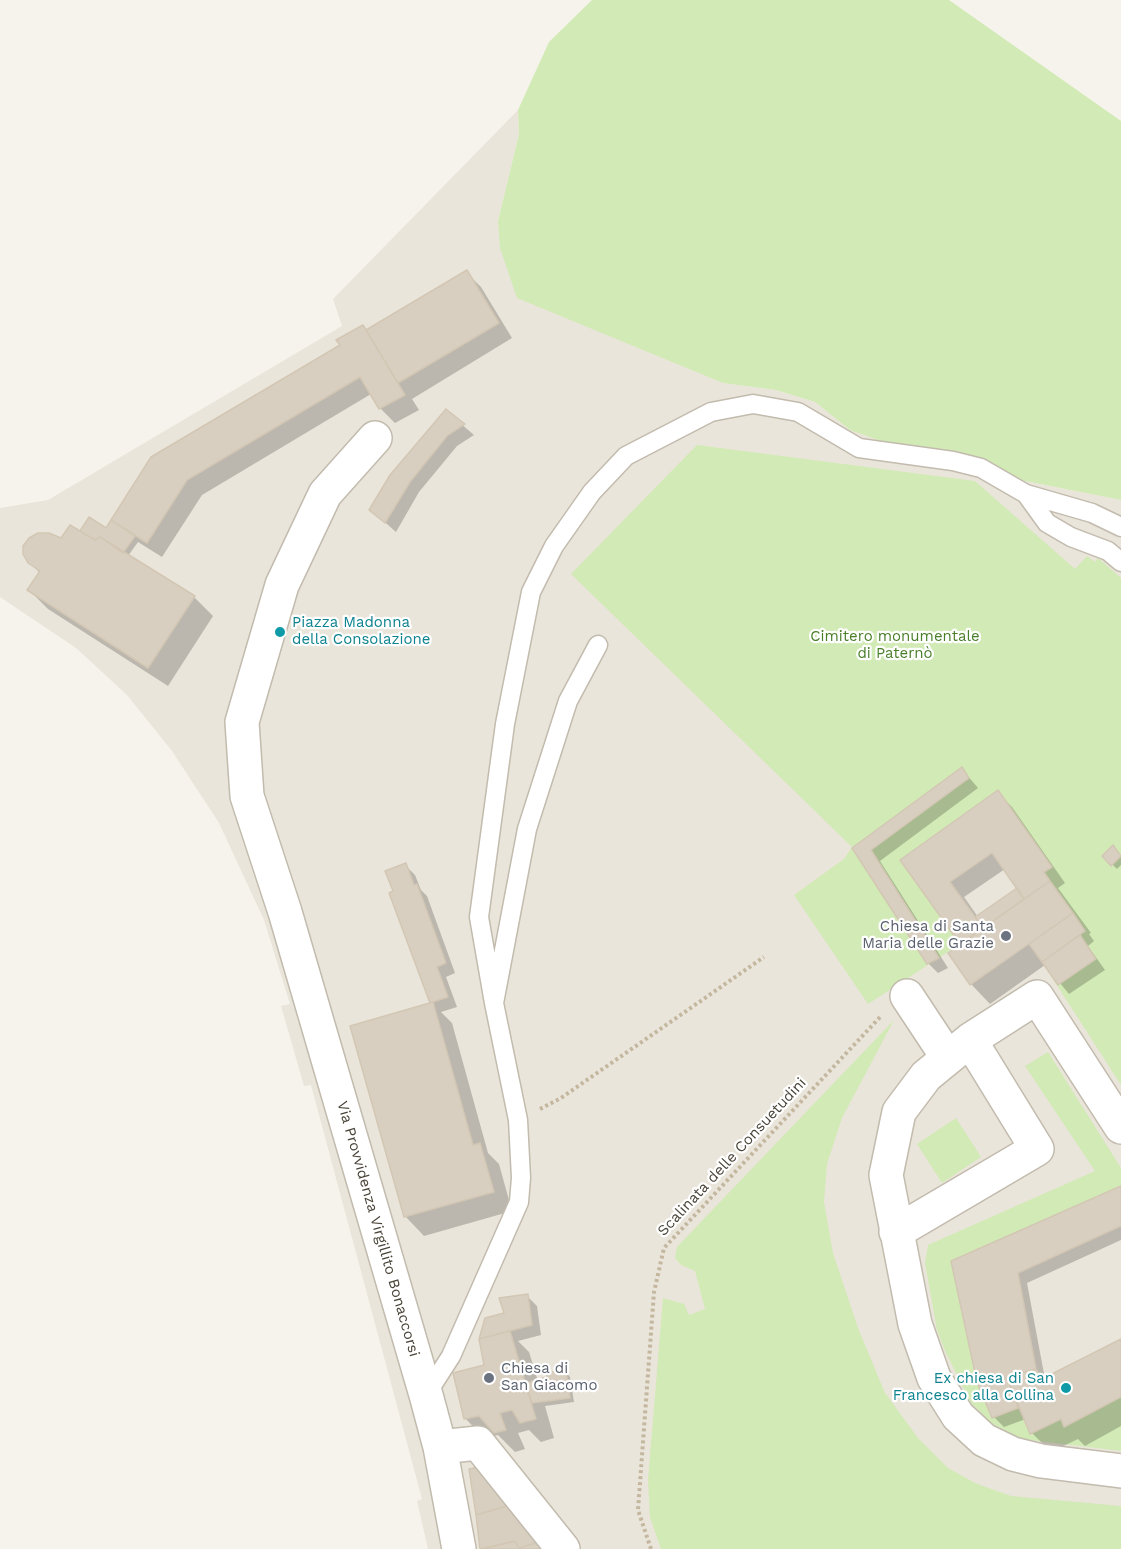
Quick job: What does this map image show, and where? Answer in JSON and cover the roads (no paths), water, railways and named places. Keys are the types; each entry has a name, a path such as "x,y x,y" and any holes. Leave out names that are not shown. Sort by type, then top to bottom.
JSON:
{"street":[{"name":"Via Provvidenza Virgillito Bonaccorsi","path":"375,438 325,494 287,575 242,722 247,796 285,912 426,1395 440,1448 459,1549"},
{"path":"896,1232 1037,1149 959,1049 907,996"},
{"path":"1121,1127 1037,997 959,1049 926,1076 899,1112 886,1175 915,1324 934,1378 958,1416 984,1440 1013,1454 1041,1461 1121,1471"},
{"path":"440,1448 478,1443 563,1549"}],"lane":[{"path":"426,1395 451,1356 519,1202 521,1178 518,1120 479,917 505,724 531,592 554,546 591,492 626,456 711,412 753,404 798,412 859,448 953,461 981,468 1026,494 1092,513 1121,527"},
{"path":"1026,494 1047,523 1071,537 1108,551 1121,562"},
{"path":"494,1003 527,829 568,701 598,645"}],"place":[{"name":"Piazza Madonna della Consolazione","path":"280,632"},
{"name":"Chiesa di Santa Maria delle Grazie","path":"1006,936"},
{"name":"Chiesa di San Giacomo","path":"489,1378"},
{"name":"Ex chiesa di San Francesco alla Collina","path":"1066,1388"}],"park label":[{"name":"Cimitero monumentale di Paternò","path":"895,646"}]}
